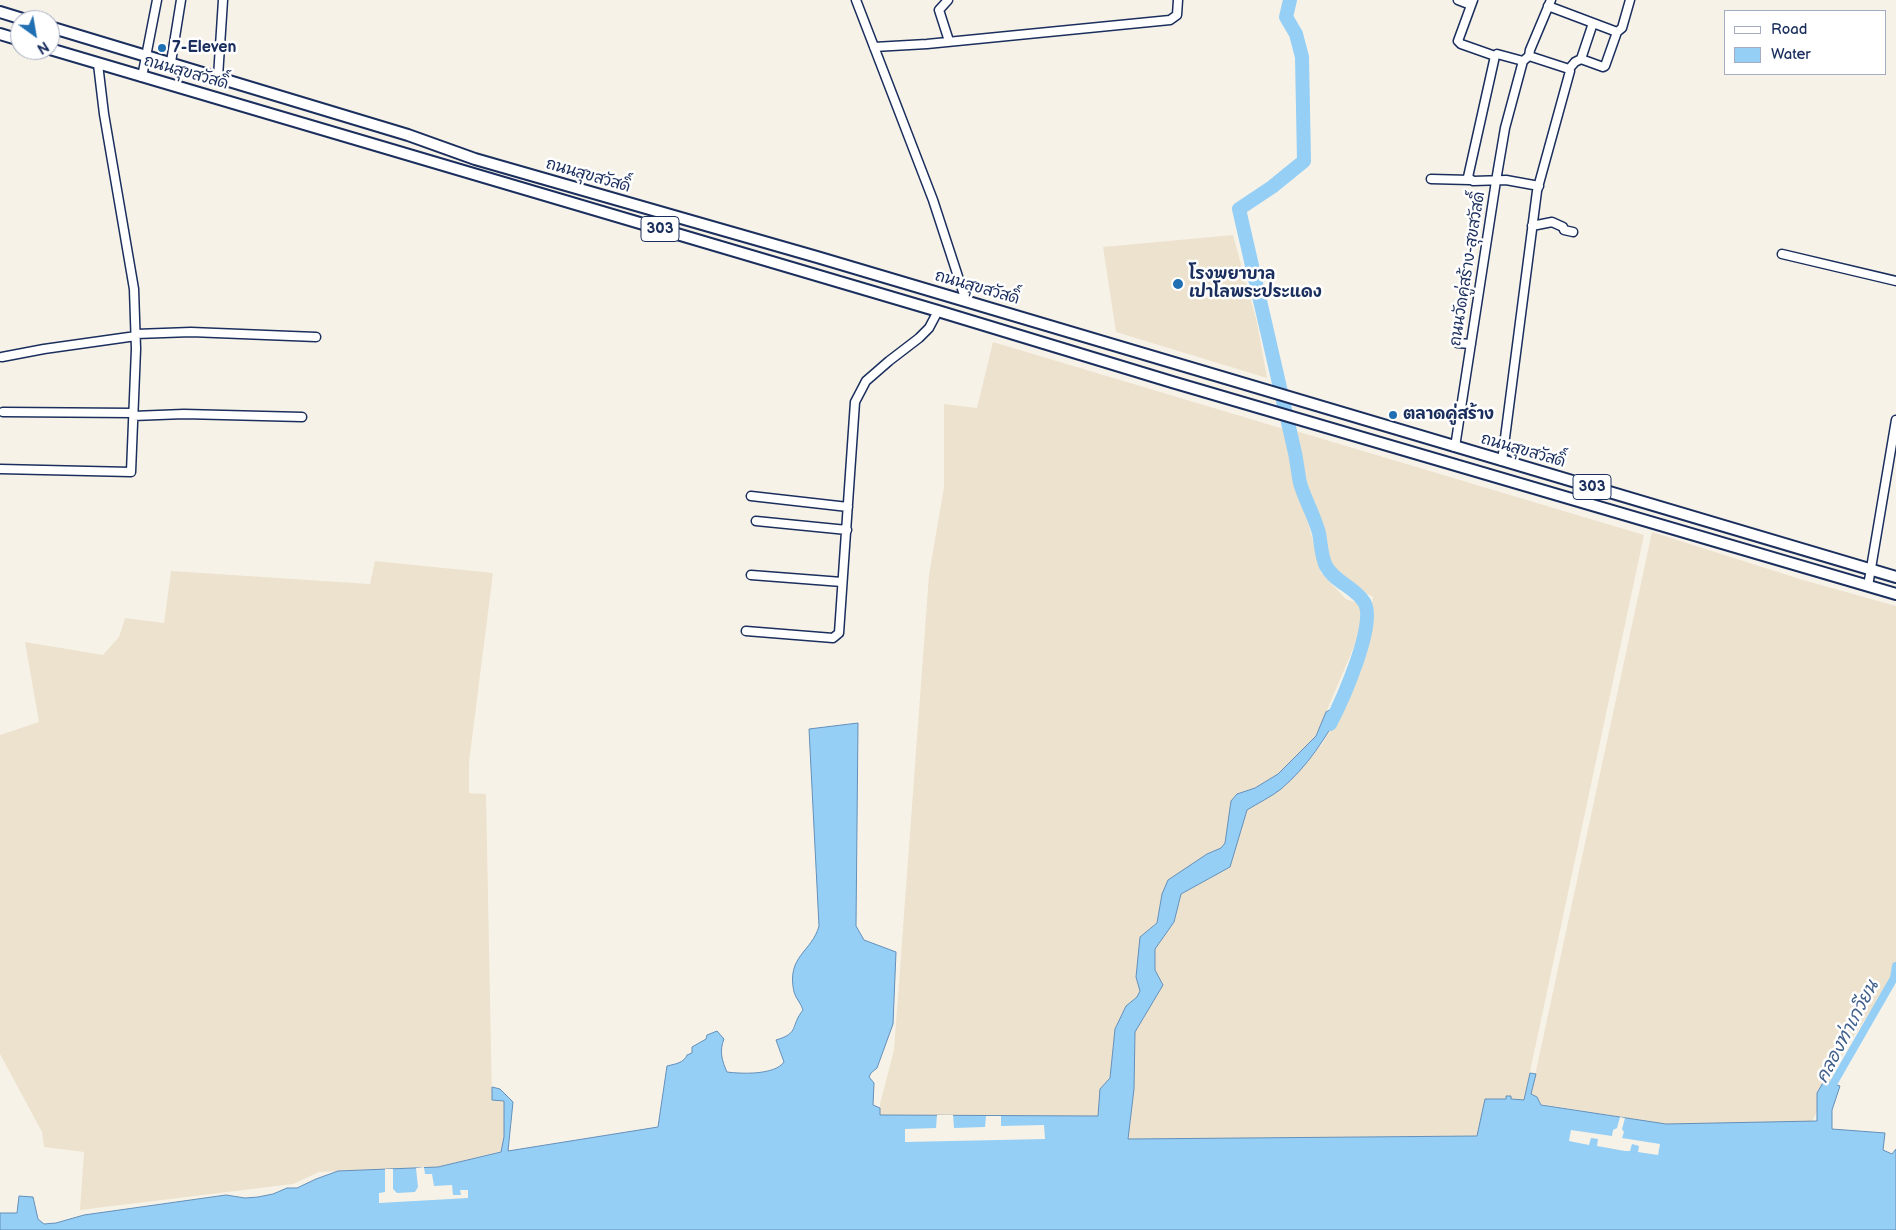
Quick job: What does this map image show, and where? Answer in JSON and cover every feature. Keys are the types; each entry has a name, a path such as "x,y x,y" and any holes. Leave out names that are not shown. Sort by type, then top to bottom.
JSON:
{"main road":[{"name":"ถนนสุขสวัสดิ์","path":"60,30 408,134 475,159 1266,389 1455,447 1896,577"},
{"name":"ถนนสุขสวัสดิ์","path":"60,52 938,311 1118,366 1896,594"}],"street":[{"path":"142,77 157,0"},
{"path":"171,62 181,0"},
{"path":"218,77 223,0"},
{"path":"856,0 933,200 966,301"},
{"path":"948,0 939,10 949,41"},
{"path":"874,47 1170,20 1177,15 1178,0"},
{"path":"1458,0 1472,2 1458,41 1461,44 1495,56 1497,54 1526,58 1569,69"},
{"path":"1581,59 1603,67 1605,66 1617,32 1622,28 1630,0"},
{"path":"1539,186 1506,180 1496,181 1505,128 1526,58 1550,3 1617,32"},
{"path":"1502,461 1532,226 1539,186 1570,72 1569,69 1575,62 1581,59 1593,23"},
{"name":"ถนนวัดคู่สร้าง-สุขสวัสดิ์","path":"1455,447 1496,181 1470,180 1468,177 1495,56"},
{"path":"0,469 131,472 136,335 133,282 104,114 98,64"},
{"path":"1431,179 1470,180"},
{"path":"1532,226 1552,222 1563,227 1564,230 1573,232"},
{"path":"1782,254 1896,281"},
{"path":"746,631 833,638 839,633 855,402 861,390 876,372 929,328 938,311"},
{"path":"2,357 136,335 219,333 316,337"},
{"path":"1457,343 1471,344"},
{"path":"3,412 302,417"},
{"path":"1868,586 1896,420"},
{"path":"751,496 848,507"},
{"path":"756,521 846,530"},
{"path":"751,576 842,582"}],"shaded area":[{"name":"โรงพยาบาล เปาโลพระประแดง","path":"1233,235 1257,322 1267,378 1116,332 1103,247"},
{"path":"993,342 1284,429 1321,573 1346,599 1360,604 1361,630 1316,736 1278,774 1255,788 1237,794 1231,801 1225,843 1221,848 1207,854 1162,894 1157,923 1140,937 1136,977 1140,991 1137,997 1126,1006 1115,1029 1110,1079 1100,1090 1099,1116 880,1115 880,1104 894,1050 929,575 944,487 944,404 977,408"},
{"path":"1296,431 1644,535 1524,1100 1511,1099 1510,1096 1506,1096 1506,1099 1477,1136 1128,1139 1134,1089 1135,1032 1163,985 1155,970 1155,949 1174,922 1181,894 1230,867 1247,810 1279,790 1298,772 1323,743 1342,708 1365,658 1373,597 1324,569"},
{"path":"1652,532 1803,580 1896,606 1896,962 1893,977 1846,1048 1811,1124 1666,1124 1541,1104 1537,1097 1531,1094"},
{"path":"375,561 493,573 469,762 469,793 486,794 492,1100 504,1101 502,1151 438,1167 319,1172 293,1184 80,1210 84,1152 44,1147 42,1132 0,1054 0,735 39,722 25,642 103,655 119,637 125,618 164,623 171,571 370,584"}],"water":[{"path":"1337,707 1342,708 1322,741 1300,771 1277,792 1247,810 1230,867 1181,894 1174,922 1155,949 1155,970 1163,985 1135,1032 1134,1089 1128,1139 1477,1136 1485,1099 1506,1099 1506,1096 1511,1096 1511,1099 1524,1100 1530,1073 1536,1074 1531,1094 1537,1097 1541,1105 1666,1124 1817,1121 1817,1093 1824,1081 1840,1086 1832,1110 1832,1129 1885,1133 1883,1150 1892,1154 1896,1149 1896,1230 0,1230 0,1213 17,1213 19,1196 33,1197 38,1219 44,1224 56,1223 84,1215 226,1195 245,1198 258,1197 273,1194 287,1188 297,1188 338,1171 438,1167 501,1152 504,1137 504,1101 492,1100 492,1087 500,1089 513,1102 508,1151 658,1127 667,1066 676,1064 686,1058 687,1055 692,1053 692,1047 706,1039 707,1035 717,1031 724,1039 722,1056 727,1072 758,1073 780,1066 784,1062 776,1040 792,1032 803,1010 794,992 792,980 794,970 801,955 816,935 819,926 809,729 858,723 856,926 864,940 896,952 893,1024 877,1068 869,1077 874,1083 873,1105 880,1108 880,1115 1098,1116 1100,1089 1110,1078 1115,1029 1126,1006 1137,997 1140,991 1136,977 1140,937 1157,923 1162,894 1168,880 1207,854 1221,848 1225,843 1231,801 1237,794 1255,788 1278,774 1316,736 1326,712"}],"pier":[{"path":"937,1115 953,1115 954,1128 985,1127 986,1116 1001,1116 1001,1126 1044,1125 1045,1139 905,1142 905,1129 936,1128"},
{"path":"1620,1117 1625,1118 1622,1138 1660,1144 1658,1155 1638,1152 1639,1146 1632,1144 1630,1151 1625,1151 1597,1146 1598,1139 1591,1138 1589,1145 1569,1141 1571,1130 1612,1136 1613,1130 1617,1128"},
{"path":"424,1167 425,1174 432,1174 434,1186 452,1185 453,1195 461,1195 460,1190 468,1190 468,1198 379,1203 379,1193 385,1192 385,1169 393,1169 393,1189 397,1193 415,1192 418,1187 416,1168"}],"waterway":[{"path":"1290,0 1286,17 1296,34 1302,57 1304,161 1272,187 1239,209 1295,453 1300,483 1319,533 1324,562 1334,576 1360,597 1364,602 1367,612 1366,627 1356,663 1330,724"},
{"name":"คลองท่าเกวียน","path":"1830,1094 1833,1084 1894,978 1896,966"}],"place":[{"name":"7-Eleven","path":"162,48"},
{"name":"โรงพยาบาล เปาโลพระประแดง","path":"1178,284"},
{"name":"ตลาดคู่สร้าง","path":"1393,415"}]}
